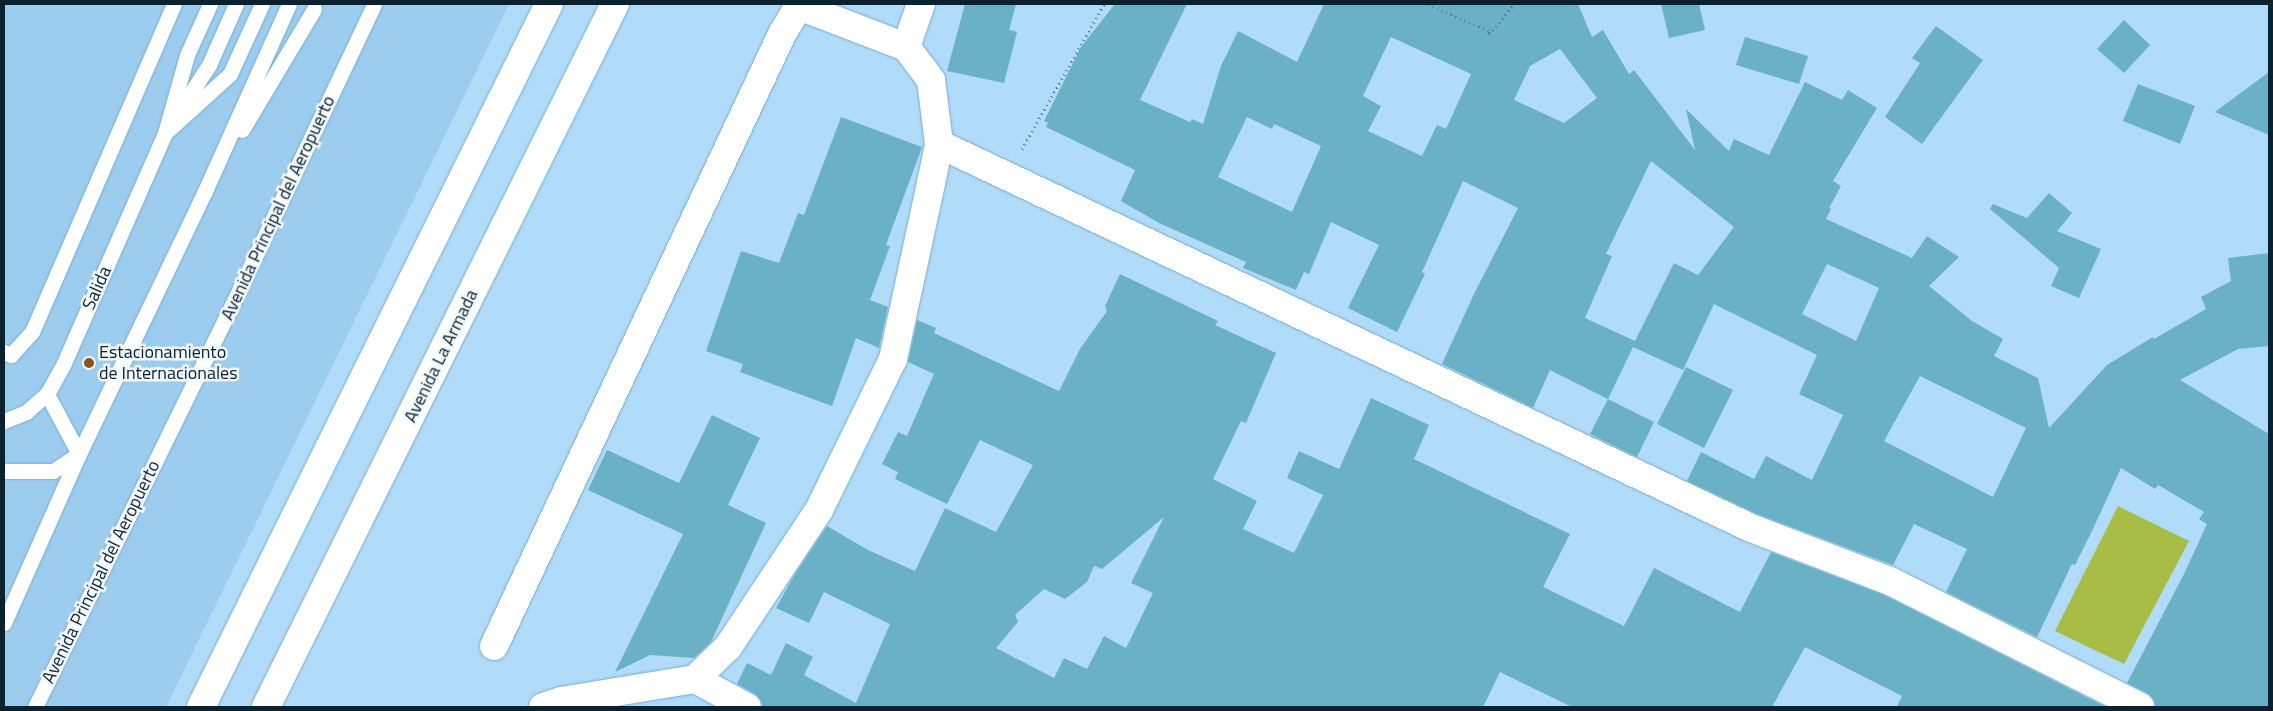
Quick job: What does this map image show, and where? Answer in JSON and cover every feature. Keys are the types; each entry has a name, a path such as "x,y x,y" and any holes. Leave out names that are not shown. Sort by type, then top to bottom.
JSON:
{"street":[{"path":"201,707 549,4"},
{"name":"Avenida La Armada","path":"266,707 615,4"},
{"path":"906,47 921,4"},
{"path":"494,646 782,34 800,5 906,47 931,80 938,144 893,359 819,510 728,646 695,679 561,701 543,707"},
{"path":"938,144 1751,528 1890,581 2140,707"},
{"path":"695,679 747,707"}],"lane":[{"path":"4,352 11,355 32,332 174,4"},
{"path":"164,132 187,55 210,4"},
{"path":"164,132 209,65 236,4"},
{"path":"164,132 230,74 262,4"},
{"path":"4,623 79,454 205,191 290,4"},
{"name":"Avenida Principal del Aeropuerto","path":"35,707 240,288 374,4"},
{"path":"205,191 314,8"},
{"name":"Salida","path":"4,421 26,412 47,394 70,348 164,132"},
{"path":"47,394 79,454"},
{"path":"4,471 53,472 79,454"}],"path":[{"path":"1007,176 1104,4"},
{"path":"1428,4 1489,31 1489,34 1514,4"}],"shaded area":[{"path":"4,4 509,4 166,707 4,707"}],"green space":[{"path":"2118,506 2189,541 2124,664 2055,631"}],"building":[{"path":"965,4 1016,4 1009,30 1017,32 1004,83 947,71"},
{"path":"1115,4 1187,4 1140,100 1190,122 1192,119 1203,124 1221,66 1238,31 1297,62 1324,4 1578,4 1592,37 1603,30 1629,74 1634,70 1695,150 1686,109 1729,151 1734,139 1769,155 1805,82 1842,100 1848,90 1877,108 1833,181 1841,186 1829,208 1831,209 1826,219 1912,258 1927,236 1959,257 1929,286 1972,321 2003,339 1994,356 2038,378 2049,428 2107,365 2153,337 2154,339 2206,309 2201,297 2231,281 2228,258 2269,253 2269,346 2238,349 2180,380 2269,434 2269,707 2155,707 2153,699 2147,693 2127,683 2184,574 2207,524 2199,519 2204,512 2158,485 2155,489 2121,468 2092,531 2075,565 2072,564 2037,637 1946,592 1967,549 1914,524 1893,565 1757,514 1687,481 1701,452 1754,479 1766,456 1812,480 1843,415 1799,394 1817,355 1714,304 1683,370 1633,347 1608,399 1550,370 1533,408 1442,364 1474,294 1518,208 1463,181 1422,272 1425,274 1397,332 1348,308 1379,245 1331,222 1309,274 1304,272 1296,290 1243,268 1246,262 1159,223 1121,201 1135,170 1046,127 1048,123 1044,121 1081,47","holes":["1391,37 1471,74 1446,129 1437,125 1422,156 1368,131 1381,106 1363,96","1560,49 1597,98 1564,123 1514,100 1530,66","1247,117 1272,129 1274,124 1321,146 1292,212 1218,177","1651,161 1734,227 1698,275 1674,263 1635,341 1585,318 1612,256 1606,254","1827,264 1879,288 1856,341 1802,314","1920,376 2026,428 1993,497 1884,441"]},
{"path":"1661,4 1699,4 1705,30 1669,38"},
{"path":"2124,20 2150,45 2124,73 2097,49"},
{"path":"1936,26 1983,60 1922,144 1885,117 1920,63 1912,58"},
{"path":"1745,37 1808,56 1799,84 1736,65"},
{"path":"2269,72 2269,135 2215,112"},
{"path":"2138,84 2195,106 2180,144 2123,121"},
{"path":"841,117 922,147 886,245 890,246 870,300 888,307 879,348 856,338 832,406 740,372 743,364 706,351 741,251 779,263 798,213 804,215"},
{"path":"2049,193 2072,213 2057,231 2101,249 2079,298 2051,286 2059,268 1990,209 1993,204 2027,218"},
{"path":"1120,274 1218,321 1215,325 1276,353 1246,423 1241,421 1213,479 1257,501 1243,529 1294,553 1323,495 1287,478 1299,451 1339,469 1371,398 1429,425 1414,459 1570,534 1543,587 1624,626 1654,568 1740,612 1771,552 1884,595 2106,707 1897,707 1902,696 1805,647 1772,707 1572,707 1500,672 1483,707 763,707 760,699 755,694 737,684 747,663 771,675 786,643 813,657 804,675 856,703 890,624 824,592 809,623 776,608 795,574 827,526 868,550 915,571 945,508 996,532 1033,465 980,440 947,504 895,479 898,472 882,464 898,432 907,436 934,374 908,362 917,320 936,328 934,333 1059,391 1080,349 1107,311 1105,306","holes":["1164,517 1131,583 1153,593 1126,648 1104,636 1087,669 1064,658 1054,678 996,648 1018,622 1015,615 1044,589 1065,599 1087,582 1094,566 1102,569"]},
{"path":"1686,367 1733,390 1704,448 1657,424"},
{"path":"1608,399 1654,422 1637,457 1590,434"},
{"path":"712,415 760,438 728,505 766,523 711,642 694,658 650,655 615,672 683,534 588,490 607,450 679,483"}],"place":[{"name":"Estacionamiento de Internacionales","path":"89,363"}]}
